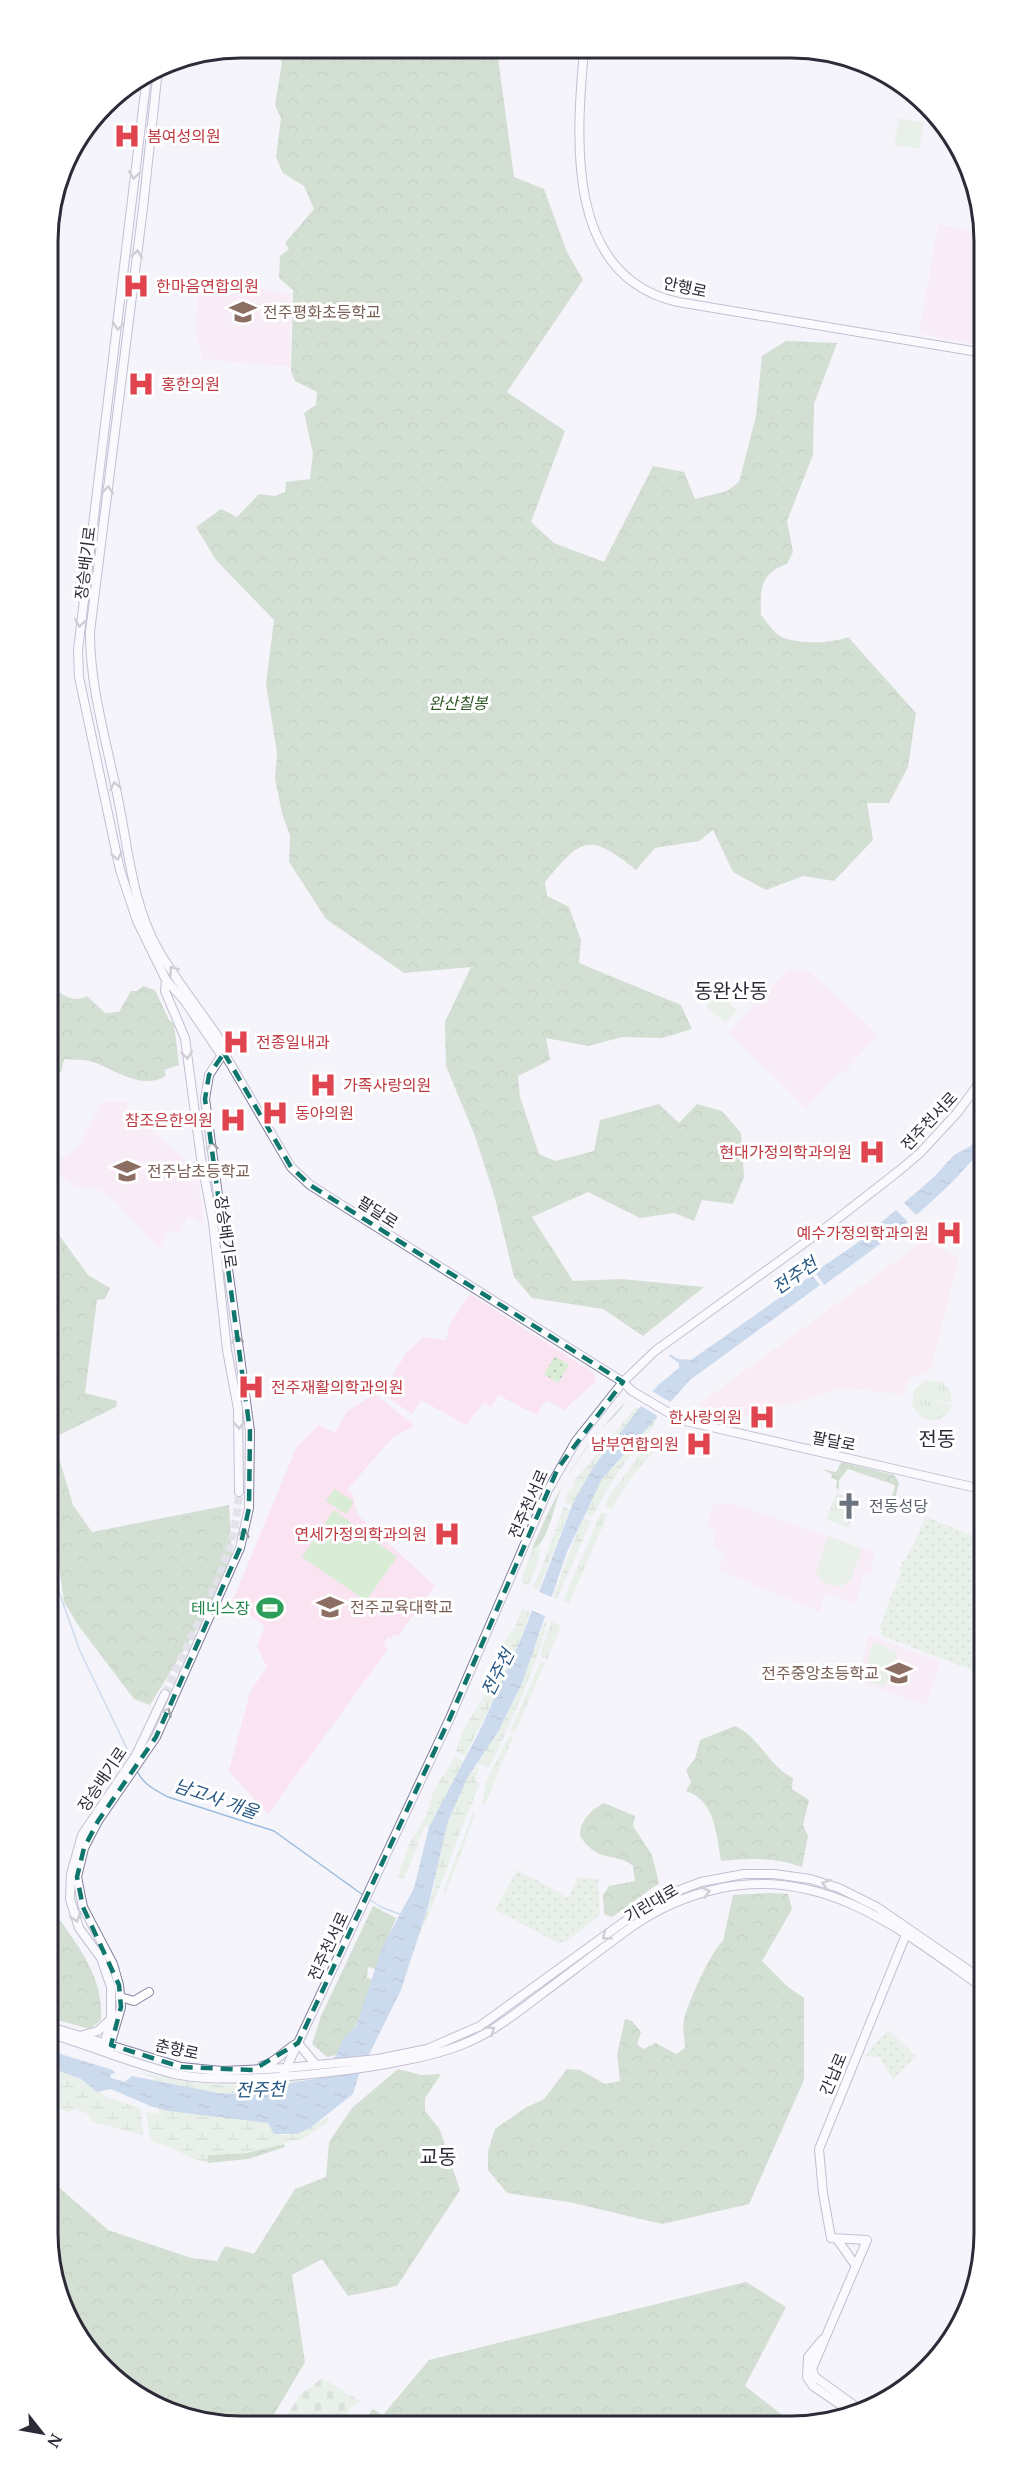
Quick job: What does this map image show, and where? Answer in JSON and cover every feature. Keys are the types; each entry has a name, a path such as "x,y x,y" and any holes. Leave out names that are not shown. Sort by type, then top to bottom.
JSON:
{"street":[{"name":"안행로","path":"584,58 578,149 588,204 597,237 609,261 637,286 656,296 678,302 974,351"},
{"name":"장승배기로","path":"157,79 90,632 90,651 94,693 116,790 128,860 144,912 159,951 218,1036 226,1049 224,1053"},
{"name":"장승배기로","path":"146,86 78,650 80,676 120,870 137,921 166,980 184,1000"},
{"name":"장승배기로","path":"166,980 165,991 185,1038 201,1158 213,1222 227,1350 238,1408 239,1492"},
{"name":"팔달로","path":"184,1000 215,1046 224,1053 291,1167 310,1185 623,1382 632,1391 681,1420 973,1488"},
{"path":"106,2048 121,2007 120,1997 112,1964 83,1907 77,1878 84,1848 129,1772 156,1737 240,1548 249,1508 250,1431 206,1099 209,1075 214,1064 224,1053"},
{"name":"전주천서로","path":"284,2072 450,1718 555,1474 576,1441 623,1382 655,1351 832,1223 900,1170 957,1113 974,1091"},
{"name":"장승배기로","path":"137,1761 165,1694"},
{"name":"장승배기로","path":"106,2048 111,2019 111,1987 101,1958 80,1928 70,1899 71,1874 82,1835 129,1772"},
{"name":"기린대로","path":"376,2062 427,2049 464,2035 504,2011 632,1916 672,1893 701,1882 744,1874 774,1874 810,1879 867,1902 973,1981"},
{"name":"기린대로","path":"907,1932 973,1974"},
{"name":"간납로","path":"834,2239 823,2193 819,2149 907,1932"},
{"path":"120,1997 134,2001 149,1992"},
{"path":"82,2036 98,2031 111,2019"},
{"name":"춘향로","path":"58,2029 82,2036 106,2048 175,2074 196,2078 298,2070"},
{"name":"춘향로","path":"58,2035 182,2067 284,2072"},
{"path":"253,2070 254,2067 268,2065 284,2050 298,2043 316,2065"},
{"path":"298,2070 316,2065 376,2062"},
{"path":"298,2070 376,2062"},
{"path":"834,2239 867,2240 822,2340 812,2369 815,2377 854,2405"},
{"path":"834,2239 856,2266"},
{"path":"822,2340 808,2357 807,2378 813,2386 845,2408"}],"highlighted area":[{"path":"224,1053 291,1167 310,1185 623,1382 558,1468 450,1718 298,2043 253,2070 181,2067 111,2045 121,2007 119,1985 83,1907 77,1877 84,1848 98,1821 156,1737 240,1548 249,1508 250,1431 205,1099 209,1075"}],"shaded area":[{"path":"938,224 973,231 974,344 919,334"},
{"name":"전주평화초등학교","path":"199,281 258,286 269,291 291,294 290,367 202,359 195,330"},
{"path":"789,968 810,972 878,1034 846,1071 839,1073 806,1108 728,1033"},
{"name":"전주남초등학교","path":"102,1102 127,1102 128,1112 196,1167 203,1212 202,1224 188,1216 178,1235 169,1231 159,1249 114,1201 97,1189 78,1187 59,1176 59,1159 77,1148"},
{"path":"926,1239 959,1259 931,1370 911,1377 902,1394 842,1388 733,1420 714,1418 699,1404"},
{"path":"470,1294 594,1373 596,1381 564,1410 546,1400 537,1415 498,1395 491,1407 484,1403 466,1425 421,1400 412,1414 384,1395 383,1391 407,1352 424,1337 446,1340 450,1324"},
{"name":"전주교육대학교","path":"375,1394 415,1426 393,1437 347,1490 352,1494 358,1515 435,1586 398,1636 395,1634 391,1639 388,1637 384,1643 387,1651 268,1814 229,1771 250,1692 267,1667 257,1647 265,1626 232,1602 297,1446 319,1425 335,1433 347,1411"},
{"path":"714,1504 736,1504 874,1552 871,1574 864,1574 855,1604 826,1592 820,1612 718,1570 725,1555 712,1545 716,1531 706,1527"},
{"name":"전주중앙초등학교","path":"869,1635 941,1662 925,1706 858,1680"}],"green space":[{"name":"완산칠봉","path":"280,58 498,58 514,177 544,189 567,252 583,280 507,392 565,431 531,522 554,543 604,562 653,466 684,472 695,499 727,491 739,482 756,416 762,356 786,341 837,343 814,404 813,455 787,521 793,552 787,564 771,572 767,578 762,590 761,615 783,638 801,642 822,642 848,637 916,713 908,767 889,803 867,803 873,840 834,881 803,876 766,890 733,872 713,830 699,841 655,848 636,870 607,849 596,845 586,845 568,856 545,882 547,896 569,907 581,940 579,963 681,1005 692,1029 662,1038 622,1037 588,1046 546,1038 550,1060 518,1076 520,1097 539,1154 555,1161 594,1151 600,1120 659,1104 679,1123 697,1104 722,1111 741,1133 744,1177 733,1204 702,1200 694,1221 674,1213 640,1218 588,1192 532,1217 573,1281 622,1279 704,1287 643,1336 603,1309 532,1298 514,1277 495,1198 475,1136 446,1066 445,1022 471,967 404,973 326,919 289,862 290,836 282,813 275,779 277,753 266,684 274,620 216,560 196,527 221,509 237,517 259,494 275,496 285,492 286,482 310,479 313,453 304,413 316,405 317,392 295,381 291,372 293,290 279,278 280,256 289,249 285,243 314,209 304,186 283,173 276,157 281,118 275,105 282,62"},
{"path":"899,118 924,123 919,149 894,145"},
{"path":"143,986 155,990 169,1020 174,1024 179,1065 164,1070 166,1076 148,1081 131,1078 89,1061 64,1059 61,1073 59,1071 59,992 72,999 87,996 105,1013 119,1012 131,991 137,991"},
{"path":"718,993 737,1010 725,1023 706,1006"},
{"path":"58,1234 88,1275 110,1288 105,1299 97,1300 85,1393 117,1401 116,1407 58,1435"},
{"path":"555,1356 569,1365 558,1383 544,1374"},
{"path":"926,1380 942,1382 950,1391 952,1403 934,1400 952,1405 947,1414 940,1419 922,1418 912,1406 914,1390"},
{"path":"626,1401 616,1415 601,1429"},
{"path":"636,1407 639,1409 594,1466 572,1506 565,1502 568,1491 575,1486 573,1482"},
{"path":"655,1418 658,1419 618,1472 592,1517 584,1513 602,1479"},
{"path":"652,1438 661,1442 627,1484 611,1510 605,1506 608,1498"},
{"path":"58,1456 73,1505 92,1532 229,1505 232,1554 210,1608 150,1705 134,1699 78,1625 64,1602 60,1572"},
{"path":"841,1462 894,1475 899,1483 894,1504 890,1503 895,1486 848,1469 839,1480 839,1490 836,1488 837,1480 831,1478 832,1474 821,1469 836,1472"},
{"path":"564,1484 546,1532 538,1546 532,1549 551,1507"},
{"path":"334,1489 354,1502 346,1514 326,1501"},
{"path":"837,1493 859,1501 848,1528 826,1519"},
{"path":"564,1506 570,1510 538,1590 532,1587 539,1575"},
{"path":"334,1510 397,1557 366,1601 302,1557"},
{"path":"601,1512 608,1514 569,1604 563,1601"},
{"path":"583,1516 591,1521 557,1599 553,1597"},
{"path":"925,1516 973,1536 973,1671 882,1636 880,1626 901,1571 899,1569 916,1539"},
{"path":"828,1536 862,1549 851,1580 841,1587 824,1583 816,1571"},
{"path":"540,1544 537,1565 528,1585 521,1582 532,1549"},
{"name":"테니스장","path":"264,1596 284,1609 276,1621 256,1608"},
{"path":"522,1608 530,1612 524,1631 465,1756 456,1752 463,1730 483,1698 496,1654 516,1625"},
{"path":"546,1619 533,1668 495,1755 489,1767 477,1764 508,1712"},
{"path":"551,1621 559,1625 560,1629 547,1660 540,1656"},
{"path":"873,1642 898,1652 885,1687 863,1680"},
{"path":"541,1661 545,1663 515,1733 510,1731"},
{"path":"735,1726 752,1738 784,1773 793,1778 792,1789 809,1800 803,1825 808,1836 802,1867 782,1861 762,1859 721,1861 716,1830 709,1811 703,1802 686,1791 691,1782 686,1770 695,1759 700,1740"},
{"path":"509,1736 513,1737 485,1805 482,1804 486,1781"},
{"path":"455,1757 464,1761 429,1827 425,1826 404,1879 398,1876 410,1842 427,1814 434,1790"},
{"path":"476,1767 479,1768 476,1782 480,1784 418,1938 434,1887 436,1866 448,1821 468,1777"},
{"path":"604,1803 635,1816 633,1826 652,1855 659,1883 612,1917 604,1914 603,1895 609,1886 635,1881 633,1866 620,1859 594,1851 580,1836 580,1830 587,1816"},
{"path":"474,1810 474,1818 446,1893 443,1891"},
{"path":"517,1870 568,1897 578,1877 598,1879 600,1915 566,1942 558,1943 495,1910"},
{"path":"788,1894 792,1909 762,1961 788,1987 804,1998 804,2080 749,2204 662,2224 569,2202 507,2193 488,2170 488,2151 495,2129 525,2108 544,2099 567,2069 580,2070 605,2084 620,2081 617,2055 625,2019 632,2021 641,2032 637,2044 643,2049 656,2043 676,2054 685,2048 683,2026 686,2012 707,1965 723,1941 733,1895"},
{"path":"373,1906 396,1918 375,1969 368,1967 367,1978 371,1979 371,1985 356,2025 336,2055 327,2057 312,2044 321,2016"},
{"path":"58,1917 80,1949 98,1989 101,2020 90,2029 58,2020"},
{"path":"888,2030 916,2056 893,2080 879,2057 866,2056"},
{"path":"398,2069 421,2075 441,2074 425,2098 425,2111 440,2130 460,2190 397,2286 348,2296 322,2259 292,2275 305,2362 273,2416 230,2416 206,2413 161,2398 130,2379 96,2345 72,2304 60,2257 58,2187 108,2230 191,2258 217,2261 225,2246 254,2254 295,2189 326,2177 329,2142 352,2108"},
{"path":"58,2071 81,2079 106,2097 141,2108 143,2135 91,2122 88,2114 74,2109 68,2112 58,2107"},
{"path":"141,2073 216,2084 247,2085 305,2079 272,2090 271,2094 267,2095 218,2093 154,2081 154,2078"},
{"path":"158,2107 268,2123 279,2135 297,2134 328,2117 327,2123 303,2139 246,2153 208,2155 208,2163 151,2142 146,2112 158,2114"},
{"path":"284,2144 285,2147 248,2159 208,2163 208,2155 246,2153"},
{"path":"746,2282 786,2307 745,2386 784,2416 368,2416 373,2409 383,2415 429,2360"},
{"path":"322,2378 360,2401 350,2408 348,2416 286,2416 300,2395"}],"water":[{"path":"974,1143 974,1158 945,1189 887,1239 824,1285 815,1272 860,1241 935,1176 954,1155"},
{"path":"812,1275 820,1285 690,1380 602,1479 567,1552 523,1681 499,1730 468,1777 448,1821 428,1907 401,1990 359,2075 353,2094 310,2128 297,2134 274,2134 268,2123 168,2111 150,2106 111,2089 97,2092 81,2079 58,2071 58,2053 113,2070 115,2073 110,2075 111,2078 125,2082 132,2076 218,2093 267,2095 271,2094 272,2090 294,2082 315,2079 324,2072 336,2055 344,2037 356,2026 382,1948 414,1888 429,1827 481,1728 523,1634 573,1503 594,1466 658,1385 679,1368 679,1363 669,1356 670,1354 678,1359 691,1360"}],"pier":[{"path":"902,1201 918,1217 910,1224 894,1208"},
{"path":"650,1390 672,1403 659,1417 638,1404"},
{"path":"535,1590 556,1599 550,1618 528,1609"}],"waterway":[{"name":"남고사 개울","path":"58,1590 80,1651 130,1755"},
{"name":"남고사 개울","path":"137,1771 146,1783 168,1797 274,1831 363,1895"},
{"path":"369,1899 381,1907 402,1915"}],"tunnel":[{"path":"165,1694 221,1571 230,1546 239,1492"}],"place":[{"name":"봄여성의원","path":"127,136"},
{"name":"한마음연합의원","path":"136,286"},
{"name":"전주평화초등학교","path":"243,312"},
{"name":"홍한의원","path":"141,384"},
{"name":"전종일내과","path":"236,1042"},
{"name":"가족사랑의원","path":"323,1085"},
{"name":"동아의원","path":"275,1113"},
{"name":"참조은한의원","path":"233,1120"},
{"name":"현대가정의학과의원","path":"872,1152"},
{"name":"전주남초등학교","path":"127,1171"},
{"name":"예수가정의학과의원","path":"949,1233"},
{"name":"전주재활의학과의원","path":"251,1387"},
{"name":"한사랑의원","path":"762,1417"},
{"name":"남부연합의원","path":"699,1444"},
{"name":"전동성당","path":"849,1506"},
{"name":"연세가정의학과의원","path":"447,1534"},
{"name":"전주교육대학교","path":"330,1607"},
{"name":"테니스장","path":"270,1608"},
{"name":"전주중앙초등학교","path":"899,1673"}],"district":[{"name":"동완산동","path":"731,991"},
{"name":"전동","path":"937,1439"},
{"name":"교동","path":"438,2157"}],"water label":[{"name":"전주천","path":"795,1276"},
{"name":"전주천","path":"498,1673"},
{"name":"전주천","path":"260,2090"}]}
